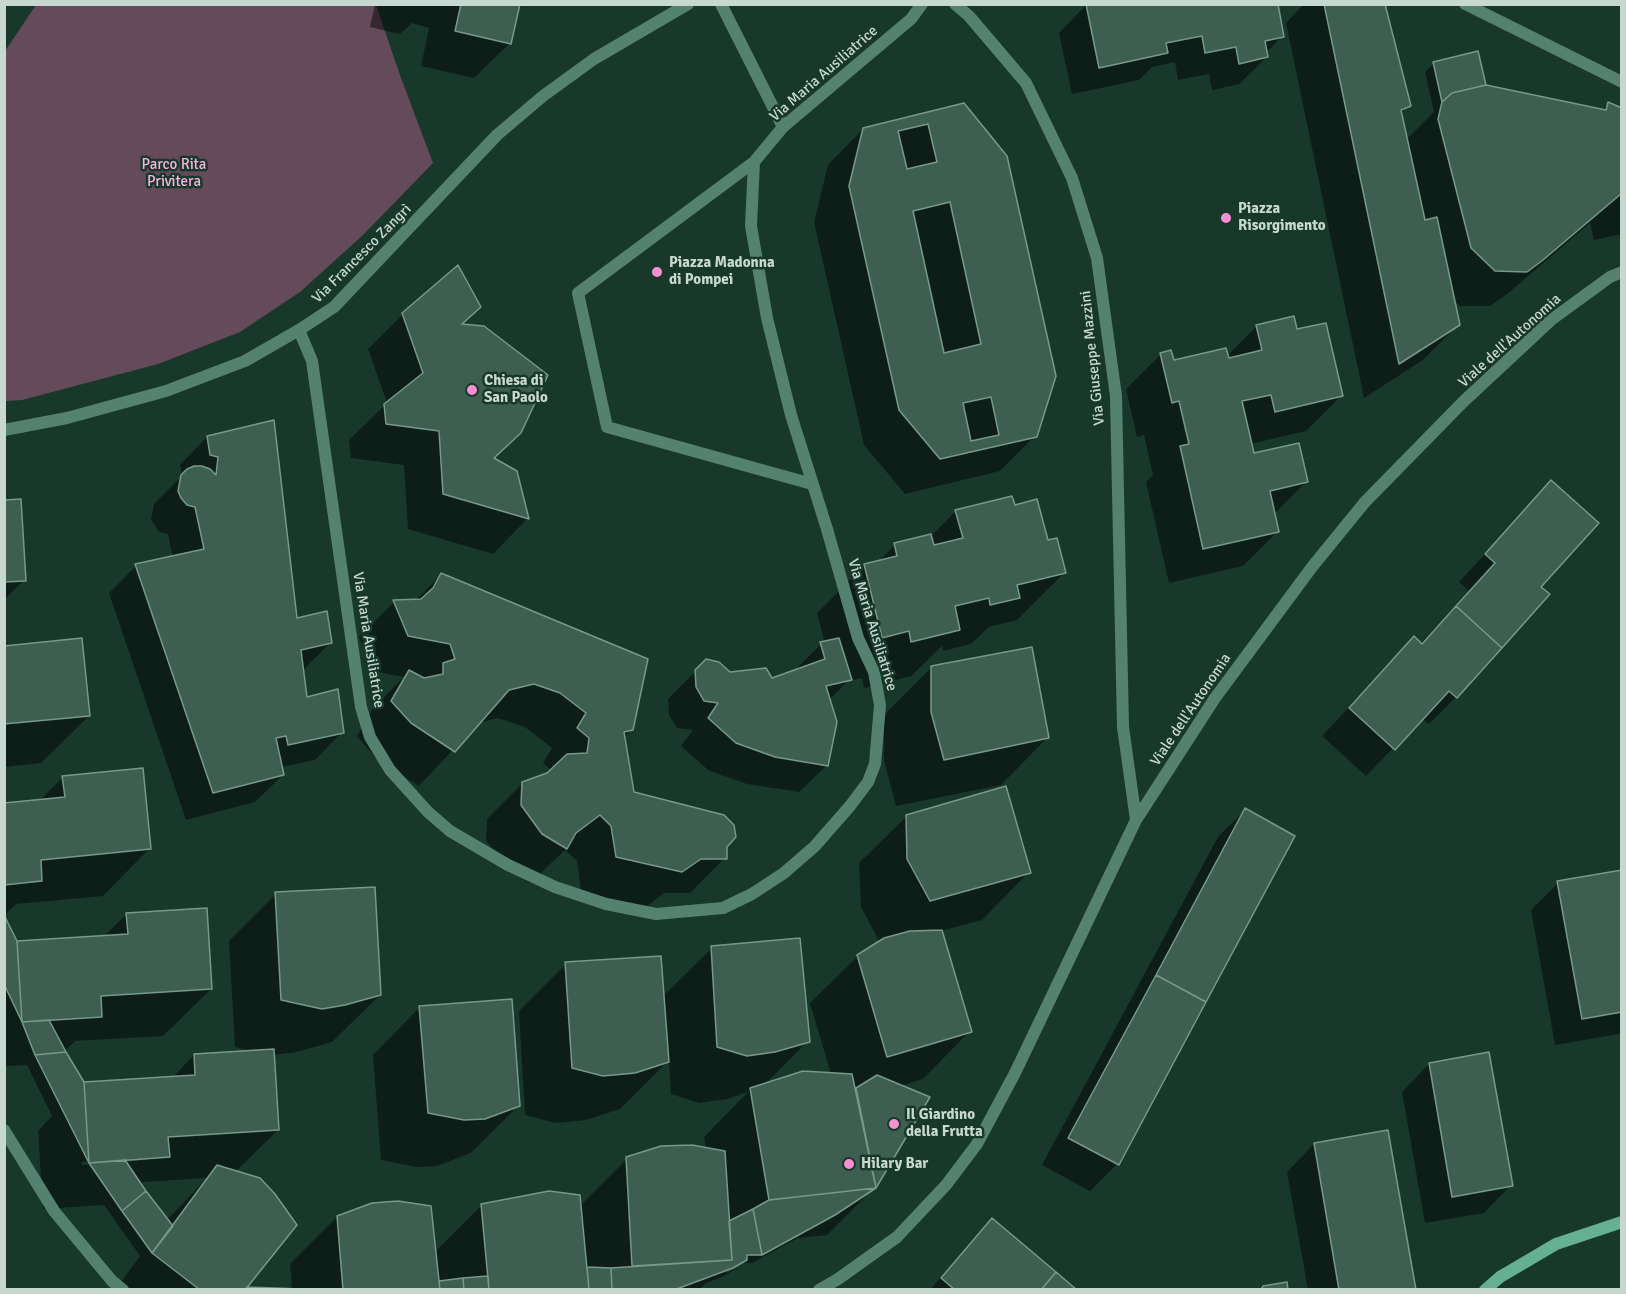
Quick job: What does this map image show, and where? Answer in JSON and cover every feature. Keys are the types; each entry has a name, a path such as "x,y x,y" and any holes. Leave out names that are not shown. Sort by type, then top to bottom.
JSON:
{"main road":[{"path":"1485,1290 1500,1277 1556,1244 1622,1222"}],"street":[{"name":"Via Francesco Zangrì","path":"4,430 67,418 166,391 245,361 299,330 334,307 497,135 543,96 594,59 688,4"},
{"path":"721,4 783,127"},
{"name":"Via Maria Ausiliatrice","path":"299,330 312,361 361,707 370,737 390,770 428,812 450,831 508,865 555,887 606,904 656,914 723,908 752,894 784,873 822,838 850,807 868,782 875,764 880,705 874,672 858,638 791,416 767,318 751,226 754,162 783,127 911,19 922,4"},
{"name":"Via Giuseppe Mazzini","path":"955,4 969,16 1026,83 1072,178 1096,258 1116,396 1123,727 1136,820"},
{"path":"1466,4 1622,82"},
{"path":"754,162 578,293 607,427 812,484"},
{"name":"Viale dell'Autonomia","path":"819,1290 889,1244 946,1185 977,1144 1015,1073 1136,820 1215,698 1312,567 1365,502 1463,402 1551,320 1610,277 1622,272"},
{"path":"4,1130 54,1211 112,1281 123,1290"}],"green space":[{"name":"Parco Rita Privitera","path":"36,5 376,5 433,163 363,235 300,292 240,332 158,364 22,400 5,401 5,51"}],"building":[{"path":"461,4 520,4 511,44 455,31"},
{"path":"1086,4 1278,4 1284,37 1265,41 1268,57 1239,64 1236,47 1205,53 1202,36 1166,43 1168,53 1099,68"},
{"path":"1324,4 1385,4 1411,106 1401,110 1425,220 1437,217 1460,325 1399,364"},
{"path":"1478,51 1486,85 1452,93 1442,102 1433,62"},
{"path":"1486,85 1606,110 1608,102 1622,108 1622,193 1527,272 1495,271 1471,248 1438,119 1442,102 1452,93"},
{"path":"964,103 1007,156 1056,376 1037,437 940,459 899,410 849,186 863,128","holes":["928,124 937,162 907,169 898,131","950,202 981,344 944,353 913,211","991,397 999,435 971,441 963,403"]},
{"name":"Chiesa di San Paolo","path":"458,265 481,307 462,324 484,326 548,375 521,433 494,458 517,471 529,519 443,494 439,431 386,424 384,404 423,373 402,313"},
{"path":"1294,316 1297,329 1326,323 1343,396 1275,412 1271,395 1242,401 1254,453 1299,443 1308,482 1270,491 1279,532 1203,549 1180,446 1189,444 1179,401 1172,403 1160,353 1171,350 1174,360 1226,348 1229,358 1262,350 1256,325"},
{"path":"274,420 297,618 327,611 332,643 301,650 307,697 338,689 344,733 288,745 286,736 276,738 284,775 213,793 135,564 204,549 195,507 187,505 178,491 181,475 194,466 202,466 210,469 216,475 218,457 210,455 207,436"},
{"path":"1551,480 1599,523 1541,587 1550,594 1502,648 1456,606 1495,563 1485,554"},
{"path":"1012,496 1015,505 1037,499 1048,540 1057,538 1066,573 1017,585 1020,598 990,605 989,598 955,606 960,630 911,642 909,631 882,638 864,564 897,556 894,543 931,534 934,545 963,538 955,510"},
{"path":"21,499 26,581 4,582 4,500"},
{"path":"441,573 648,659 633,730 624,732 634,792 724,815 734,825 736,837 727,847 727,859 701,859 682,872 616,857 611,826 600,815 576,833 567,849 542,834 521,805 522,782 547,773 567,754 587,753 589,738 577,728 586,713 560,693 534,684 509,690 455,752 411,723 391,701 409,670 424,678 443,674 443,663 455,659 450,644 408,636 393,600 421,599 433,588"},
{"path":"1456,606 1502,648 1457,698 1449,691 1395,750 1349,708 1414,636 1422,644"},
{"path":"82,638 90,716 4,724 4,646"},
{"path":"839,638 852,680 826,686 837,722 828,766 775,757 736,743 708,718 718,703 704,701 696,687 695,670 706,659 719,662 730,672 766,668 772,678 825,659 820,642"},
{"path":"1032,647 1049,738 944,760 931,712 931,666"},
{"path":"143,768 151,849 41,860 42,881 4,885 4,803 65,797 62,776"},
{"path":"1006,786 1031,873 930,901 907,859 906,815"},
{"path":"1245,808 1295,836 1206,1002 1156,975"},
{"path":"1622,870 1622,1012 1582,1019 1557,881"},
{"path":"375,887 381,995 322,1009 281,1000 275,892"},
{"path":"207,908 212,989 101,996 102,1017 22,1022 17,941 128,934 126,913"},
{"path":"4,915 17,941 22,1022 4,984"},
{"path":"942,930 972,1032 887,1057 857,955 884,938 910,931"},
{"path":"800,938 810,1042 775,1052 747,1056 717,1047 711,946"},
{"path":"661,956 669,1062 635,1073 603,1076 572,1068 565,962"},
{"path":"1156,975 1206,1002 1119,1165 1068,1138"},
{"path":"512,999 520,1106 485,1119 464,1120 428,1113 419,1006"},
{"path":"49,1020 66,1052 35,1055 22,1022"},
{"path":"274,1049 279,1130 168,1137 170,1157 89,1163 84,1082 195,1075 194,1054"},
{"path":"66,1052 84,1082 89,1163 35,1055"},
{"path":"1489,1052 1513,1186 1452,1197 1429,1063"},
{"path":"803,1071 852,1074 876,1188 769,1200 750,1088"},
{"path":"877,1075 930,1097 876,1188 856,1088"},
{"path":"1388,1130 1416,1290 1339,1290 1314,1143"},
{"path":"692,1145 725,1151 732,1260 632,1266 626,1157 661,1146"},
{"path":"125,1160 146,1191 122,1211 89,1163"},
{"path":"217,1165 260,1178 275,1194 297,1225 245,1290 200,1290 152,1253"},
{"path":"876,1188 835,1215 762,1255 753,1209 769,1200"},
{"path":"146,1191 173,1226 152,1253 122,1211"},
{"path":"549,1191 580,1195 589,1290 489,1290 481,1204"},
{"path":"398,1201 431,1206 440,1290 343,1290 337,1216 372,1203"},
{"path":"753,1209 762,1255 747,1255 747,1260 733,1268 674,1290 612,1290 611,1268 732,1260 729,1221"},
{"path":"992,1218 1056,1272 1041,1290 955,1290 941,1278"},
{"path":"587,1267 611,1268 612,1290 589,1290"},
{"path":"1056,1272 1077,1290 1041,1290"},
{"path":"488,1276 489,1290 464,1290 463,1278"},
{"path":"463,1278 464,1290 440,1290 439,1281"},
{"path":"1287,1282 1288,1290 1261,1290 1263,1286"},
{"path":"247,1287 300,1289 245,1290"}],"place":[{"name":"Piazza Risorgimento","path":"1226,218"},
{"name":"Piazza Madonna di Pompei","path":"657,272"},
{"name":"Chiesa di San Paolo","path":"472,390"},
{"name":"Il Giardino della Frutta","path":"894,1124"},
{"name":"Hilary Bar","path":"849,1164"}]}
